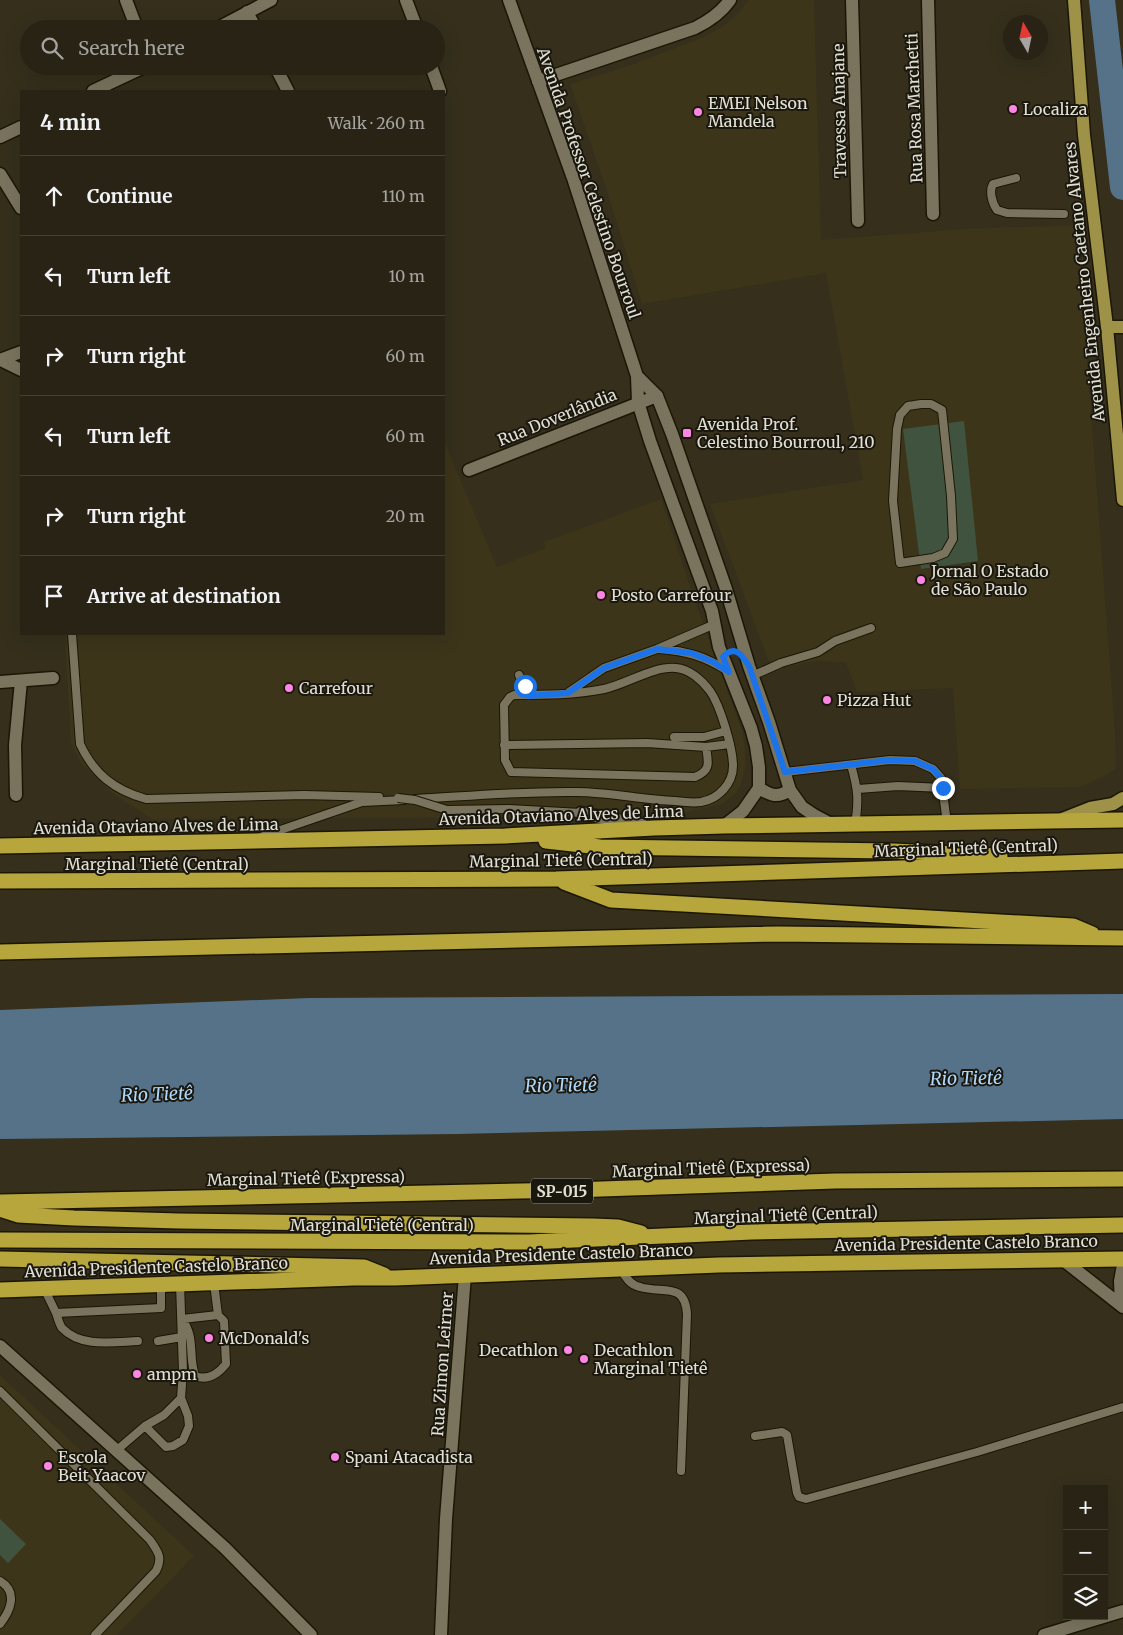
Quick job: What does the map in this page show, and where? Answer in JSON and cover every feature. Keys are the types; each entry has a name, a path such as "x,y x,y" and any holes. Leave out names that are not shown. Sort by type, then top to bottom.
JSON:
{"highway":[{"name":"Avenida Otaviano Alves de Lima","path":"0,846 505,836 724,826 1123,820"},
{"path":"505,836 600,847 893,851 982,854 1063,861"},
{"name":"Marginal Tietê (Central)","path":"0,881 556,879 1063,861 1123,861"},
{"path":"556,879 611,900 1073,926 1101,938"},
{"path":"0,886 36,882"},
{"path":"0,952 778,934 1123,938"},
{"name":"Marginal Tietê (Expressa)","path":"0,1202 572,1190 835,1181 1123,1179"},
{"path":"0,1209 18,1215 121,1219 593,1226 635,1230 651,1238"},
{"name":"Marginal Tietê (Central)","path":"0,1240 529,1242 752,1232 1123,1225"},
{"path":"0,1259 364,1268 394,1278"},
{"name":"Avenida Presidente Castelo Branco","path":"2,1290 394,1278 719,1264 1123,1259"}],"main road":[{"name":"Avenida Engenheiro Caetano Alvares","path":"1074,0 1084,135 1123,500"},
{"path":"1106,327 1123,327"},
{"path":"1060,820 1090,808 1112,804 1123,798"}],"street":[{"path":"126,0 134,20"},
{"path":"232,20 271,0"},
{"path":"406,0 414,20"},
{"name":"Avenida Professor Celestino Bourroul","path":"509,0 573,178 638,376 638,402 650,441 712,611 721,652 751,728 759,767 759,788"},
{"path":"538,81 695,28 711,19 726,7 730,0"},
{"name":"Travessa Anajane","path":"852,0 858,221"},
{"name":"Rua Rosa Marchetti","path":"928,0 933,214"},
{"path":"247,12 251,20"},
{"path":"98,90 115,87 133,75"},
{"path":"280,75 287,90"},
{"path":"434,75 440,90"},
{"path":"0,137 20,127"},
{"path":"0,174 20,206"},
{"path":"1,360 20,352"},
{"path":"1,360 20,370"},
{"name":"Avenida Professor Celestino Bourroul","path":"638,376 657,396 726,589 750,671 790,790 802,807 834,825"},
{"name":"Rua Doverlândia","path":"469,470 657,396"},
{"path":"715,624 726,589"},
{"path":"736,621 726,631 721,652 732,651 742,655 750,671"},
{"path":"0,682 53,678"},
{"path":"16,795 14,745 21,681"},
{"path":"724,826 744,811 759,788 768,794 776,796 782,796 790,790"},
{"path":"580,813 654,828"},
{"path":"1062,1259 1122,1306"},
{"path":"1122,1306 1120,1281 1123,1265"},
{"name":"Rua Zimon Leirner","path":"441,1635 446,1519 465,1275"},
{"path":"0,1346 225,1548 310,1635"},
{"path":"1044,1635 1123,1611"}],"lane":[{"path":"1016,178 993,184 991,192 996,210 1008,213 1064,214"},
{"path":"931,404 942,410 944,419 953,539 946,553 933,558 900,562 894,526 893,501 897,429 900,415 908,406 931,404"},
{"path":"568,693 604,668 657,649 715,624"},
{"path":"750,671 818,652 835,642 871,628"},
{"path":"72,635 80,744 97,771 112,784 130,794 146,799 304,795 398,798 415,800 447,810 509,809 580,813"},
{"path":"657,649 691,653 713,662 729,672"},
{"path":"249,841 362,802 578,792 658,801 702,802 727,788 733,772 733,758 726,731 710,690 686,670 675,668 662,669 605,688 510,697 504,705 504,746 505,760 511,772 695,777 704,773 707,769 706,746"},
{"path":"519,675 528,696"},
{"path":"674,737 704,737 726,731"},
{"path":"504,746 647,743 706,746 730,744"},
{"path":"785,772 890,760 915,761 933,769 941,778 947,824"},
{"path":"851,765 858,788 858,810 855,825"},
{"path":"858,788 898,786 943,788"},
{"path":"621,1269 632,1283 640,1287 669,1290 680,1295 685,1300 687,1314 681,1470"},
{"path":"182,1319 188,1328 192,1368 195,1376 200,1378 218,1374 226,1364 224,1321 218,1316 214,1283"},
{"path":"56,1313 161,1311 161,1284"},
{"path":"145,1426 166,1447 173,1446 183,1440 190,1426 181,1398 183,1371 180,1284"},
{"path":"44,1288 61,1327 77,1338 92,1342 138,1341"},
{"path":"182,1319 218,1316"},
{"path":"161,1338 182,1337"},
{"path":"0,1391 150,1540 160,1556 160,1563 156,1571 95,1635"},
{"path":"117,1450 145,1426 164,1415 181,1398"},
{"path":"756,1436 782,1432 787,1435 796,1494 806,1499 977,1452 1123,1407"},
{"path":"0,1581 8,1586 11,1595 10,1606 0,1624"}],"shaded area":[{"name":"Jornal O Estado de São Paulo","path":"748,0 814,0 821,240 965,229 1077,225 1115,732 1116,769 1080,787 960,789 953,688 857,692 846,663 816,661 772,670 710,504 863,480 826,273 642,304 607,191 570,84 631,65 701,38 722,27 740,12"},
{"path":"445,443 497,567 546,548 544,542 661,499 696,604 742,731 745,747 745,769 741,784 735,794 722,804 687,812 590,817 152,819 113,794 81,763 71,743 65,635 445,635"},
{"name":"Escola Beit Yaacov","path":"0,1375 194,1556 117,1635 0,1635"}],"green space":[{"path":"964,421 978,561 921,569 903,429"},
{"path":"0,1519 26,1544 8,1563 0,1555"}],"water":[{"name":"Rio Tietê","path":"1123,994 1123,1119 457,1134 0,1139 0,1010 309,998"}],"waterway":[{"path":"1102,0 1123,187"}],"place":[{"name":"Localiza","path":"1013,109"},
{"name":"EMEI Nelson Mandela","path":"698,112"},
{"name":"Avenida Prof. Celestino Bourroul, 210","path":"687,433"},
{"name":"Jornal O Estado de São Paulo","path":"921,580"},
{"name":"Posto Carrefour","path":"601,595"},
{"name":"Carrefour","path":"289,688"},
{"name":"Pizza Hut","path":"827,700"},
{"name":"McDonald's","path":"209,1338"},
{"name":"Decathlon","path":"568,1350"},
{"name":"Decathlon Marginal Tietê","path":"584,1359"},
{"name":"ampm","path":"137,1374"},
{"name":"Spani Atacadista","path":"335,1457"},
{"name":"Escola Beit Yaacov","path":"48,1466"}],"route":[{"path":"525,686 528,696 568,693 604,668 657,649 691,653 713,662 729,672 723,657 732,651 742,655 749,666 785,772 890,760 915,761 933,769 941,778 943,788"}]}
